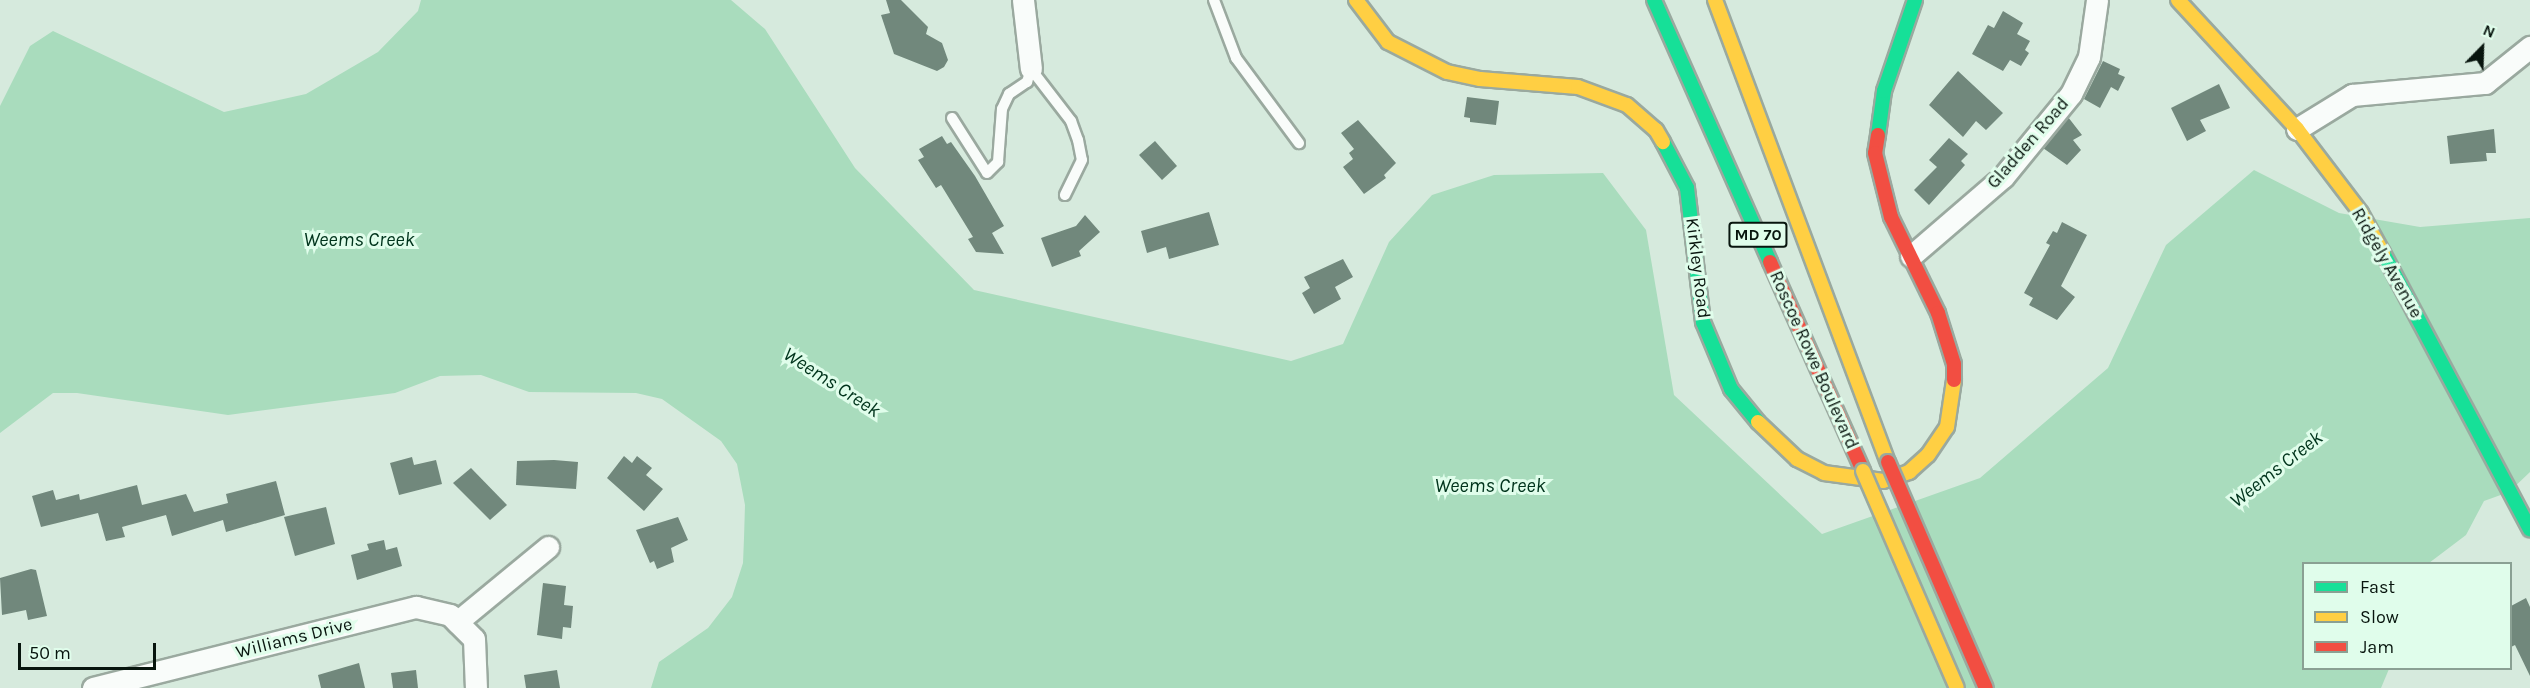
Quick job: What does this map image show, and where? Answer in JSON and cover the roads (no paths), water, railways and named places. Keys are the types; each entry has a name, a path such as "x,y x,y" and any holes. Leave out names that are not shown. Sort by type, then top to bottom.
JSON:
{"main road":[{"name":"Kirkley Road","path":"1356,0 1388,42 1436,68 1480,79 1578,87 1627,105 1656,130 1677,164 1686,188 1703,322 1731,389 1773,439 1797,459 1824,473 1883,481 1910,472 1928,455 1947,427 1954,364 1938,313 1892,217 1875,153 1884,92 1915,0"},
{"name":"Roscoe Rowe Boulevard","path":"1654,0 1958,688"},
{"name":"Roscoe Rowe Boulevard","path":"1715,0 1888,462 1986,688"},
{"name":"Ridgely Avenue","path":"2178,0 2297,129 2361,213 2530,529"}],"street":[{"path":"1023,0 1031,69"},
{"name":"Gladden Road","path":"1911,256 2003,177 2071,94 2089,57 2097,0"},
{"path":"2297,129 2352,95 2485,83 2530,47"},
{"path":"457,622 548,547"},
{"name":"Williams Drive","path":"93,688 416,607 450,615 474,639 476,688"}],"lane":[{"path":"1214,0 1236,58 1299,143"},
{"path":"952,118 987,173 998,162 1002,109 1009,94 1027,82 1031,69"},
{"path":"1031,69 1071,121 1078,140 1082,160 1065,195"}],"water":[{"name":"Weems Creek","path":"421,0 731,0 765,29 855,168 974,290 1291,361 1343,344 1389,242 1432,195 1494,175 1603,173 1646,230 1674,395 1822,534 1980,478 2108,368 2166,245 2254,170 2339,213 2420,227 2530,218 2530,472 2509,492 2484,501 2466,535 2430,562 2302,562 2302,670 2389,670 2381,688 651,688 659,662 708,628 732,597 743,563 744,538 745,505 737,464 721,441 662,399 636,393 529,392 481,375 440,376 395,393 228,415 77,393 53,393 0,433 0,106 30,46 53,31 224,112 306,94 378,52 418,11"}]}
